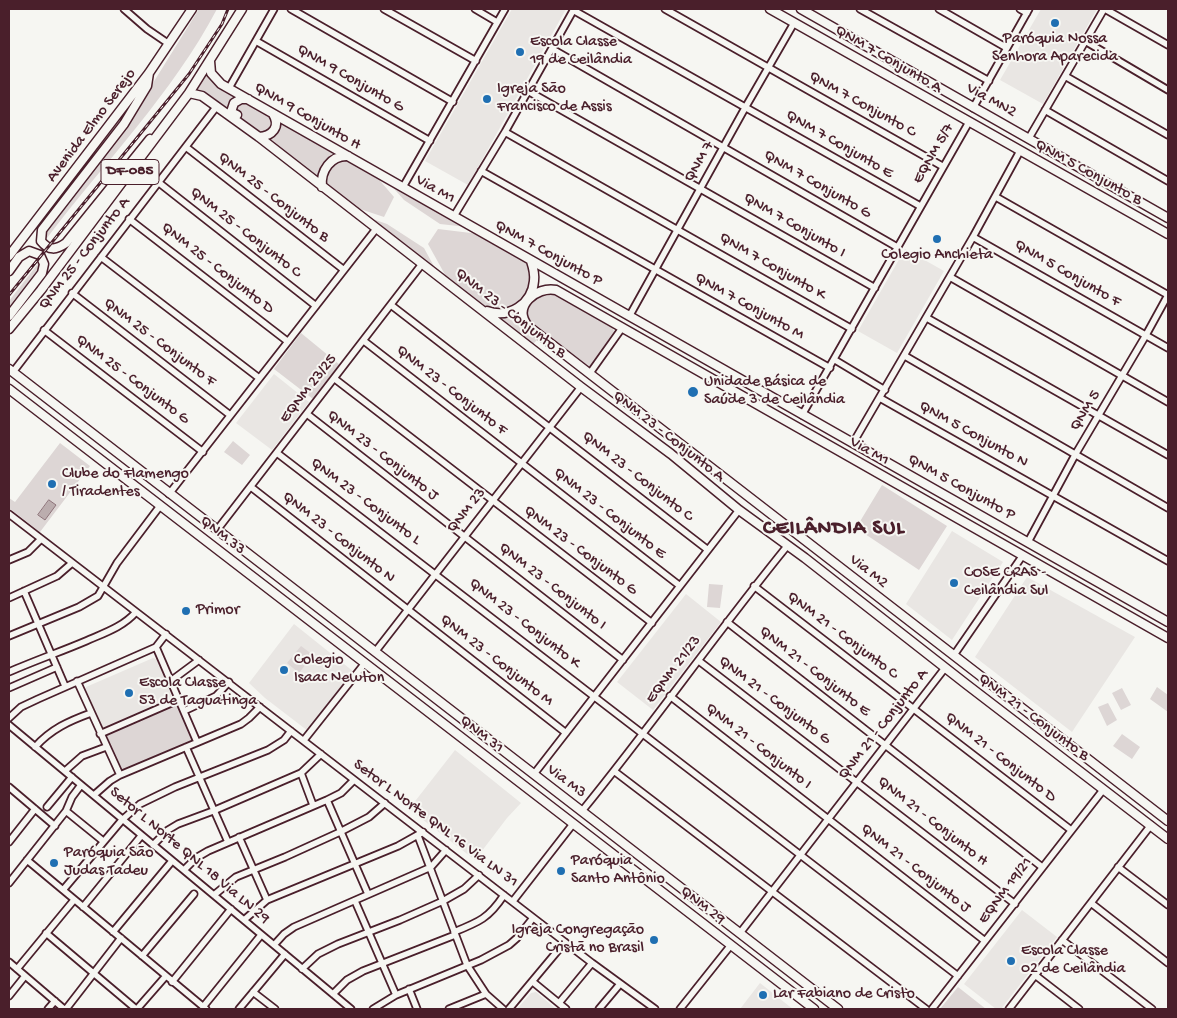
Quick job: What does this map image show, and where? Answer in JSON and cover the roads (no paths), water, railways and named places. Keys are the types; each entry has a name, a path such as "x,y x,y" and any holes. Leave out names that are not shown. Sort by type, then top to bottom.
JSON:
{"main road":[{"name":"Avenida Elmo Serejo","path":"9,256 150,73 192,9"},
{"name":"DF-085","path":"9,329 41,290 189,93 242,9"},
{"name":"QNM 7 Conjunto A","path":"770,9 968,122"},
{"name":"Via MN2","path":"802,9 1168,218"},
{"path":"881,71 885,58"},
{"name":"QNM 9 Conjunto H","path":"210,61 210,70 215,79 403,187"},
{"path":"881,71 889,65 938,87"},
{"path":"150,73 147,86 124,124 42,230 41,241 53,249 60,248 66,243 147,141 163,128"},
{"path":"189,93 202,96 239,122 422,264"},
{"path":"239,122 238,117 231,112 232,106 241,99 250,100"},
{"path":"259,137 269,135 275,129 276,120 272,113"},
{"name":"EQNM 5/7","path":"968,122 1020,151"},
{"name":"QNM 5 Conjunto B","path":"1020,151 1168,234"},
{"path":"322,187 322,175 334,158 348,156"},
{"path":"1061,174 1075,178 1103,194 1108,192 1108,184"},
{"name":"Via M1","path":"403,187 454,216"},
{"path":"1116,205 1112,200 1115,195 1119,194 1146,209 1168,218"},
{"name":"QNM 7 Conjunto P","path":"454,216 754,387"},
{"path":"9,270 19,257 29,251 40,255 44,264 42,273 9,316"},
{"path":"483,310 494,314 505,314 527,300 534,281 531,261"},
{"name":"QNM 23 - Conjunto B","path":"422,264 580,386"},
{"name":"Via M1","path":"527,300 544,289 556,290 1168,638"},
{"name":"Via M2","path":"527,300 522,318 528,326 545,340 1168,821"},
{"path":"534,351 537,344 545,340"},
{"path":"11,371 534,774"},
{"path":"699,372 716,377 750,396 756,394 754,387"},
{"path":"9,384 19,383 34,395 45,398"},
{"name":"QNM 23 - Conjunto A","path":"580,386 739,510"},
{"name":"Via M1","path":"754,387 854,443"},
{"name":"QNM 33","path":"9,388 368,665"},
{"path":"760,406 760,400 766,398 799,417 816,423"},
{"name":"QNM 5 Conjunto P","path":"854,443 1168,622"},
{"path":"80,444 93,449 112,463 118,462 119,455"},
{"path":"121,475 122,468 129,467 148,482 161,488"},
{"path":"702,480 711,468"},
{"path":"739,510 788,545"},
{"name":"QNM 21 - Conjunto A","path":"788,545 945,668"},
{"path":"220,551 236,558 254,572 260,570 260,564"},
{"path":"830,578 839,567"},
{"path":"1110,605 1124,608 1144,620 1149,616 1147,610"},
{"path":"1155,631 1153,626 1155,622 1168,626"},
{"path":"331,637 332,632 338,629 352,640 362,642"},
{"name":"QNM 31","path":"368,665 573,824"},
{"name":"QNM 21 - Conjunto B","path":"945,668 1103,790"},
{"path":"384,678 398,684 418,700 424,695 423,690"},
{"path":"1066,760 1075,748"},
{"path":"492,761 492,755 498,752 523,770 534,774"},
{"name":"Via M3","path":"534,774 739,932"},
{"path":"1103,790 1168,839"},
{"name":"QNM 29","path":"573,824 814,1009"},
{"path":"580,830 594,835 612,849 617,849 620,841"},
{"path":"688,912 687,908 695,904 719,922 739,932 838,1009"},
{"path":"739,951 770,970 775,968 775,961"}],"street":[{"path":"124,9 135,20 169,44"},
{"path":"229,88 274,9"},
{"path":"292,9 453,102"},
{"path":"384,9 476,61"},
{"path":"475,9 497,22"},
{"path":"403,187 505,9"},
{"path":"454,216 574,9"},
{"name":"QNM 7 Conjunto E","path":"574,9 920,206"},
{"name":"QNM 7 Conjunto C","path":"665,9 942,166"},
{"path":"860,9 989,82"},
{"path":"939,9 1007,48"},
{"path":"973,108 1028,11 1020,9"},
{"path":"1029,138 1104,9 1168,45"},
{"name":"QNM 7","path":"630,315 794,23"},
{"name":"QNM 9 Conjunto G","path":"256,41 430,141"},
{"path":"1085,42 1168,90"},
{"name":"QNM 7 Conjunto G","path":"552,49 897,247"},
{"path":"1065,76 1168,135"},
{"name":"QNM 7 Conjunto I","path":"528,91 875,288"},
{"name":"QNM 25 - Conjunto A","path":"11,371 217,106"},
{"path":"1045,110 1168,181"},
{"name":"EQNM 5/7","path":"802,415 835,360 968,122"},
{"name":"QNM 7 Conjunto K","path":"504,132 852,329"},
{"name":"QNM 25 - Conjunto B","path":"186,147 344,270"},
{"path":"854,443 996,197 1020,151"},
{"name":"QNM 7 Conjunto M","path":"481,172 830,368"},
{"name":"QNM 25 - Conjunto C","path":"158,182 316,306"},
{"path":"996,197 1168,295"},
{"name":"QNM 25 - Conjunto D","path":"130,219 287,341"},
{"path":"169,494 376,229"},
{"name":"QNM 5 Conjunto F","path":"973,237 1168,348"},
{"path":"101,256 259,378"},
{"name":"EQNM 23/25","path":"217,530 422,264"},
{"path":"950,277 1168,402"},
{"name":"QNM 25 - Conjunto F","path":"72,294 230,415"},
{"name":"QNM 5","path":"1028,542 1075,455 1123,376 1168,295"},
{"name":"QNM 23 - Conjunto C","path":"391,305 708,550"},
{"path":"927,318 1168,455"},
{"path":"590,373 622,328"},
{"name":"QNM 25 - Conjunto G","path":"44,330 203,452"},
{"name":"QNM 23 - Conjunto F","path":"364,341 521,464"},
{"path":"905,356 1168,508"},
{"path":"835,360 885,390"},
{"name":"QNM 23 - Conjunto G","path":"335,379 652,622"},
{"name":"QNM 23","path":"375,652 580,386"},
{"name":"QNM 5 Conjunto N","path":"880,398 1168,561"},
{"name":"QNM 23 - Conjunto J","path":"307,414 464,537"},
{"name":"QNM 23 - Conjunto L","path":"277,453 436,573"},
{"name":"QNM 23 - Conjunto E","path":"521,464 680,586"},
{"name":"QNM 23 - Conjunto N","path":"251,487 408,610"},
{"path":"9,636 91,601 98,596 118,563 160,506"},
{"path":"534,774 739,510"},
{"name":"Setor L Norte QNL 16 Via LN 31","path":"9,515 304,740 385,803 421,834 479,875 620,984 646,1007 655,1009"},
{"name":"QNM 23 - Conjunto I","path":"464,537 623,660"},
{"path":"9,560 28,552 41,539"},
{"name":"EQNM 21/23","path":"582,811 643,734 754,586 788,545"},
{"path":"954,656 1023,555"},
{"path":"9,590 10,598 57,576 72,563"},
{"name":"QNM 23 - Conjunto K","path":"436,573 958,976"},
{"name":"QNM 21 - Conjunto C","path":"754,586 913,708"},
{"path":"24,591 65,686"},
{"name":"QNM 23 - Conjunto M","path":"408,610 566,733"},
{"path":"9,672 112,630 130,619 136,612"},
{"name":"QNM 21 - Conjunto E","path":"727,622 1042,867"},
{"path":"9,718 21,707 156,647 166,634"},
{"path":"156,647 172,680 178,700 197,742"},
{"path":"172,680 198,660"},
{"name":"QNM 21 - Conjunto G","path":"699,660 857,781"},
{"path":"304,740 368,665"},
{"path":"9,688 57,667"},
{"name":"QNM 21 - Conjunto A","path":"739,932 945,668"},
{"path":"77,681 120,775"},
{"path":"184,711 216,696 229,682"},
{"name":"QNM 21 - Conjunto I","path":"670,696 828,819"},
{"path":"100,734 178,700"},
{"path":"94,795 120,775 241,724 250,718 260,707"},
{"name":"QNM 21 - Conjunto D","path":"913,708 1071,830"},
{"path":"35,747 48,733 59,726 91,712"},
{"name":"Setor L Norte QNL 18 Via LN 29","path":"9,725 350,1009"},
{"path":"63,890 103,841 136,807 151,798 268,750 284,740 291,731"},
{"path":"65,771 82,756 106,747"},
{"path":"186,747 228,842"},
{"path":"154,845 168,830 178,824 301,773 322,754"},
{"path":"614,771 926,1009"},
{"path":"301,773 313,806"},
{"path":"47,807 72,777"},
{"path":"184,870 196,858 228,842 341,793 354,780"},
{"name":"QNM 21 - Conjunto H","path":"857,781 1015,904"},
{"path":"9,883 66,811 72,797 81,785"},
{"path":"9,787 54,826"},
{"name":"EQNM 19/21","path":"932,1009 1103,790"},
{"path":"327,800 368,894"},
{"path":"214,895 236,876 286,857 340,832 369,817 385,803"},
{"path":"9,842 35,810"},
{"path":"66,811 103,841"},
{"name":"QNM 21 - Conjunto J","path":"828,819 985,941"},
{"path":"513,902 573,824"},
{"path":"1009,1009 1151,825"},
{"path":"244,920 267,900 421,834 454,933 467,964 486,994 503,1009"},
{"path":"83,907 141,836"},
{"path":"239,837 267,900"},
{"path":"274,945 284,934 294,928 431,867 446,850"},
{"path":"27,860 204,1008 261,935"},
{"path":"113,932 172,861"},
{"path":"1118,867 1168,905"},
{"path":"302,969 323,951 400,920 443,900 464,889 479,875"},
{"path":"142,956 194,894"},
{"path":"333,994 355,975 476,923 488,916 496,908 504,895"},
{"path":"17,969 74,900"},
{"path":"355,901 396,995"},
{"path":"1090,903 1168,963"},
{"path":"172,982 231,910"},
{"path":"373,1009 409,989 497,952 517,938 533,918"},
{"path":"46,933 136,1009 165,977"},
{"path":"9,962 65,1009 121,938"},
{"path":"1062,940 1152,1009"},
{"path":"509,1009 565,942"},
{"path":"680,1009 731,945"},
{"path":"239,1009 285,954"},
{"path":"559,1003 592,963"},
{"path":"1035,975 1079,1009"},
{"path":"9,996 25,976"},
{"path":"532,982 566,1009"},
{"path":"599,1009 620,984"},
{"path":"409,989 417,1009"},
{"path":"253,992 275,1009"},
{"path":"449,1009 486,994"},
{"path":"48,1009 55,1001"}],"railway":[{"path":"9,295 189,74 222,24 228,9"}],"place":[{"name":"Paróquia Nossa Senhora Aparecida","path":"1055,23"},
{"name":"Escola Classe 19 de Ceilândia","path":"520,52"},
{"name":"Igreja São Francisco de Assis","path":"487,99"},
{"name":"Colegio Anchieta","path":"937,239"},
{"name":"Unidade Básica de Saúde 3 de Ceilândia","path":"693,392"},
{"name":"Clube do Flamengo / Tiradentes","path":"52,484"},
{"name":"COSE CRAS - Ceilândia Sul","path":"954,583"},
{"name":"Primor","path":"186,611"},
{"name":"Colegio Isaac Newton","path":"284,670"},
{"name":"Escola Classe 53 de Taguatinga","path":"129,693"},
{"name":"Paróquia São Judas Tadeu","path":"54,863"},
{"name":"Paróquia Santo Antônio","path":"561,871"},
{"name":"Igreja Congregação Cristã no Brasil","path":"654,940"},
{"name":"Escola Classe 02 de Ceilândia","path":"1011,961"},
{"name":"Lar Fabiano de Cristo","path":"763,995"}],"district":[{"name":"CEILÂNDIA SUL","path":"834,530"}]}
